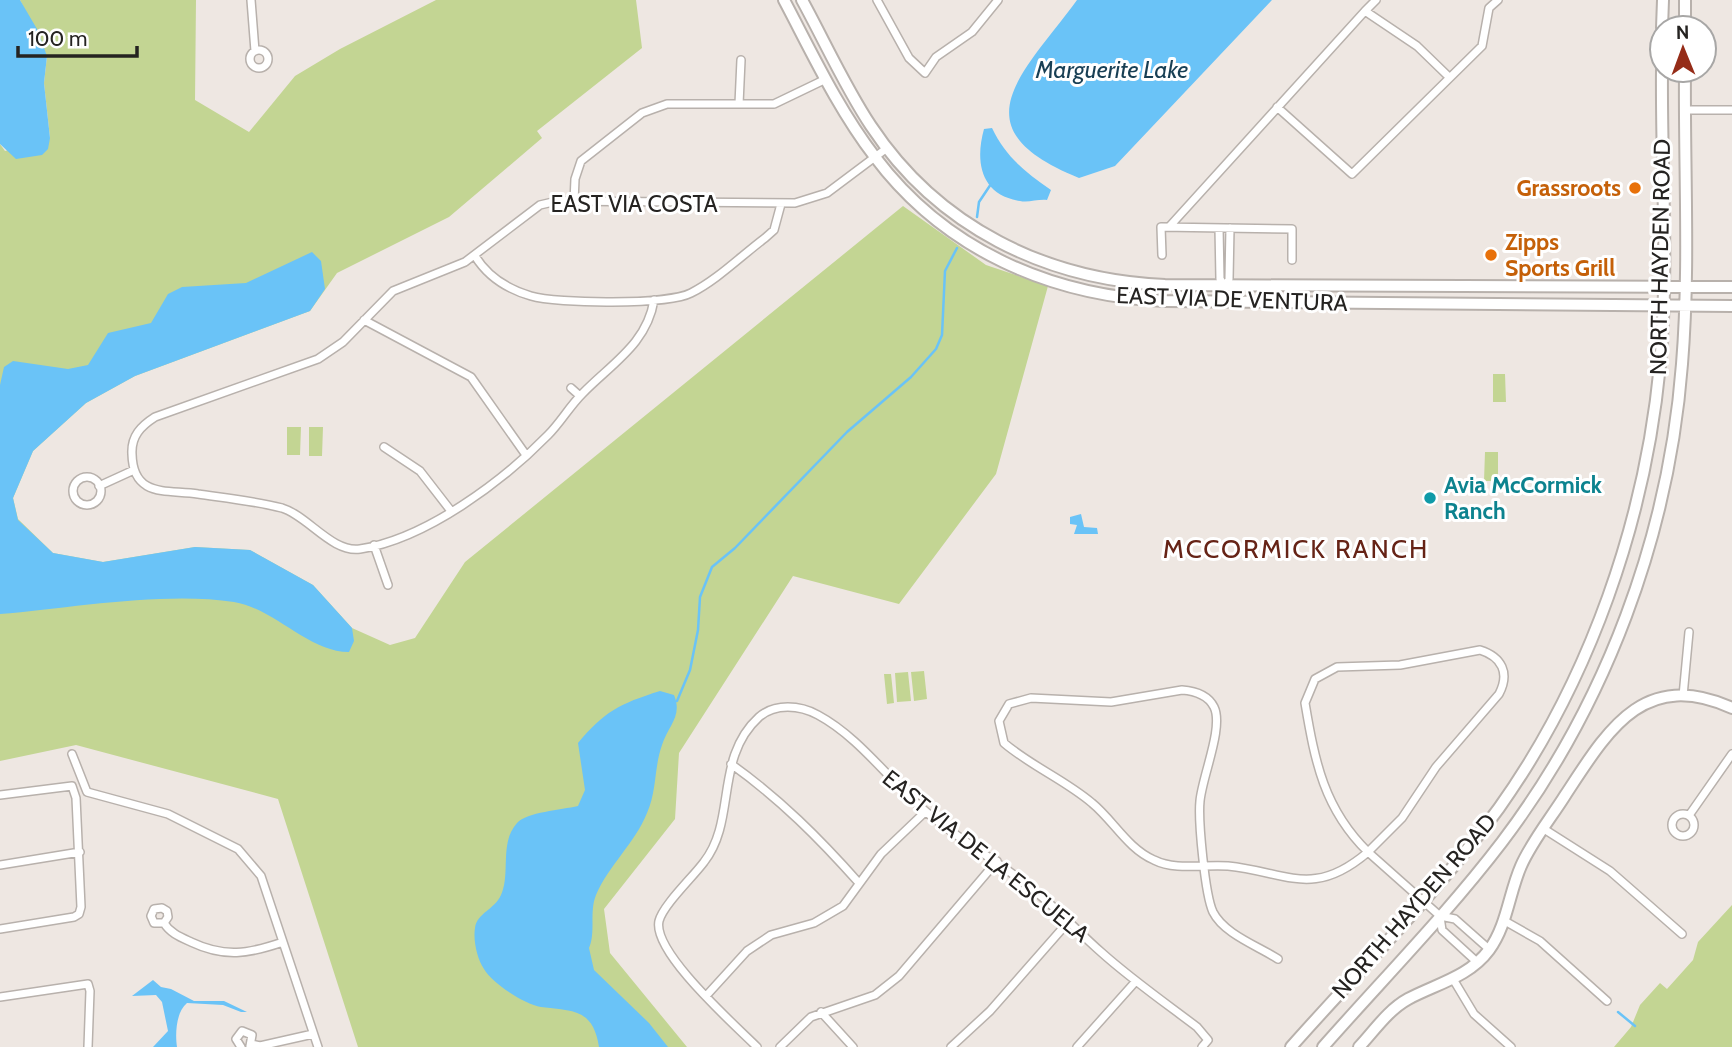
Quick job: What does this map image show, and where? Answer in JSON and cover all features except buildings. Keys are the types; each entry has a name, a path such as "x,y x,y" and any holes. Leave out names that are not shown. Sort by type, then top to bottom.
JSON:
{"main road":[{"name":"EAST VIA DE VENTURA","path":"784,0 826,79 875,158 912,199 949,230 981,251 1026,273 1104,295 1219,301 1732,306"},
{"name":"EAST VIA DE VENTURA","path":"802,0 858,105 887,148 920,186 953,213 995,241 1074,273 1119,282 1224,285 1732,287"},
{"name":"NORTH HAYDEN ROAD","path":"1291,1047 1423,902 1500,806 1559,707 1601,615 1628,535 1646,461 1660,366 1663,305 1662,84"},
{"name":"NORTH HAYDEN ROAD","path":"1323,1047 1440,916 1502,841 1553,766 1592,694 1620,629 1656,522 1668,466 1680,385 1685,287 1685,84"},
{"path":"1363,1046 1397,1006 1452,979 1478,963 1490,950 1522,864 1598,745 1622,717 1656,701 1683,696 1710,700 1732,708"}],"street":[{"path":"251,0 255,51"},
{"path":"877,0 909,58 925,73 936,57 972,32 998,0"},
{"path":"1169,227 1376,0"},
{"path":"1278,107 1352,174 1448,76 1482,46 1489,8 1498,0"},
{"path":"1365,11 1417,46 1448,76"},
{"path":"738,104 741,60"},
{"path":"574,202 575,180 581,161 642,113 667,104 774,104 826,79"},
{"path":"1684,110 1732,110"},
{"name":"EAST VIA COSTA","path":"134,470 133,440 145,423 155,416 318,359 343,342 393,291 475,256 540,205 574,202 781,204 811,200 827,193 887,148"},
{"path":"475,256 490,275 502,284 543,299 654,300 692,293 728,267 774,230 781,204"},
{"path":"1162,255 1161,227 1292,229 1292,260"},
{"path":"1219,228 1220,279 1224,285"},
{"path":"1219,301 1229,279 1230,228"},
{"path":"99,486 134,470 143,482 159,492 195,493 274,506 298,515 345,547 374,545 428,525 452,511 526,455 560,423 580,396 636,343 650,319 654,300"},
{"path":"364,320 471,377 526,455"},
{"path":"571,388 580,396"},
{"path":"384,447 420,471 452,511"},
{"path":"374,545 388,585"},
{"path":"1683,696 1689,632"},
{"path":"1278,959 1231,931 1214,914 1205,865 1199,802 1217,722 1214,707 1207,698 1182,690 1111,702 1022,698 1009,704 1002,712 999,729 1004,743 1094,804 1139,851 1164,864 1205,865 1240,868 1299,880 1331,876 1353,865 1368,852 1402,818 1436,767 1499,694 1505,683 1505,672 1492,653 1480,650 1400,665 1337,667 1324,671 1308,690 1305,703 1324,789 1348,832 1368,852 1423,902 1440,916 1455,919 1490,950"},
{"name":"EAST VIA DE LA ESCUELA","path":"731,764 758,718 774,708 793,707 817,714 841,731 925,812 997,861 1136,981 1197,1027 1208,1040 1202,1047"},
{"path":"72,754 87,792 168,814 238,849 261,876 318,1047"},
{"path":"1690,814 1732,754"},
{"path":"757,1047 706,996 663,945 659,924 666,910 717,843 722,830 731,764 772,794 807,825 859,883"},
{"path":"0,795 72,786 76,798 80,852 79,914 0,929"},
{"path":"706,996 747,951 771,936 830,916 843,906 881,854 925,812"},
{"path":"1544,829 1610,871 1682,934"},
{"path":"0,865 80,852"},
{"path":"780,1047 801,1024 821,1012 875,995 899,976 997,861"},
{"path":"1440,916 1442,930 1478,963"},
{"path":"1503,920 1540,941 1607,1001"},
{"path":"951,1047 990,1011 1069,921"},
{"path":"164,923 174,934 226,955 247,954 283,942"},
{"path":"1452,979 1474,1014 1511,1047"},
{"path":"1077,1047 1136,981"},
{"path":"0,997 88,984 88,1047"},
{"path":"821,1012 853,1047"},
{"path":"241,1047 236,1039 242,1031 252,1035 250,1046 313,1034"}],"green space":[{"path":"20,0 196,0 195,100 249,132 295,76 340,49 436,0 636,0 642,48 537,131 542,138 449,217 337,273 310,311 135,376 86,403 33,451 13,498 18,519 53,553 103,562 195,547 250,550 313,585 352,628 390,645 415,638 465,562 903,206 986,265 1048,286 996,474 899,604 793,576 679,753 675,819 604,909 610,953 687,1047 358,1047 278,799 76,745 0,761 0,144 5,151 50,138 44,83 47,56"},
{"path":"1493,374 1505,374 1506,402 1493,402"},
{"path":"287,427 301,427 300,455 287,455"},
{"path":"309,427 323,427 322,456 309,456"},
{"path":"1485,452 1498,452 1498,481 1484,481"},
{"path":"924,671 927,699 914,701 911,672"},
{"path":"908,672 911,701 897,702 895,673"},
{"path":"884,674 891,674 894,703 887,704"},
{"path":"1732,905 1732,1047 1614,1047 1631,1027 1640,1005 1660,983 1667,989 1693,960 1698,942"}],"water":[{"path":"0,0 20,0 37,29 47,56 44,83 50,138 48,149 42,155 16,159 0,144"},
{"name":"Marguerite Lake","path":"1077,0 1272,0 1115,166 1079,178 1041,159 1019,140 1010,119 1011,98 1021,76"},
{"path":"992,128 1017,163 1051,190 1047,200 1023,201 1007,197 996,192 989,184 984,175 980,153 984,129"},
{"path":"312,252 321,261 325,289 310,311 135,376 86,403 33,451 13,498 18,520 53,553 103,562 195,547 250,550 313,585 352,628 354,641 349,652 320,645 249,606 207,599 149,599 0,614 0,385 4,367 13,361 68,369 88,365 108,333 151,323 168,294 182,287 246,283"},
{"path":"1081,514 1084,527 1097,528 1098,534 1074,534 1077,525 1070,524 1070,517"},
{"path":"660,691 674,695 676,715 659,753 647,813 596,895 589,948 594,970 649,1023 668,1047 599,1047 592,1025 586,1018 571,1011 534,1005 518,998 494,981 479,960 475,928 479,918 501,895 508,840 517,823 536,814 578,806 585,790 578,743 596,723 614,710"},
{"path":"153,980 161,987 194,1001 224,1001 247,1012 223,1005 187,1003 178,1017 177,1047 153,1047 168,1031 162,1002 156,995 132,996"}],"waterway":[{"path":"977,217 979,202 991,184"},
{"path":"677,701 690,670 698,630 700,597 712,567 735,548 847,432 911,377 936,349 942,335 945,271 957,248"},
{"path":"1618,1012 1635,1026"}],"place":[{"name":"Grassroots","path":"1635,188"},
{"name":"Zipps Sports Grill","path":"1491,255"},
{"name":"Avia McCormick Ranch","path":"1430,498"}],"district":[{"name":"MCCORMICK RANCH","path":"1296,549"}]}
